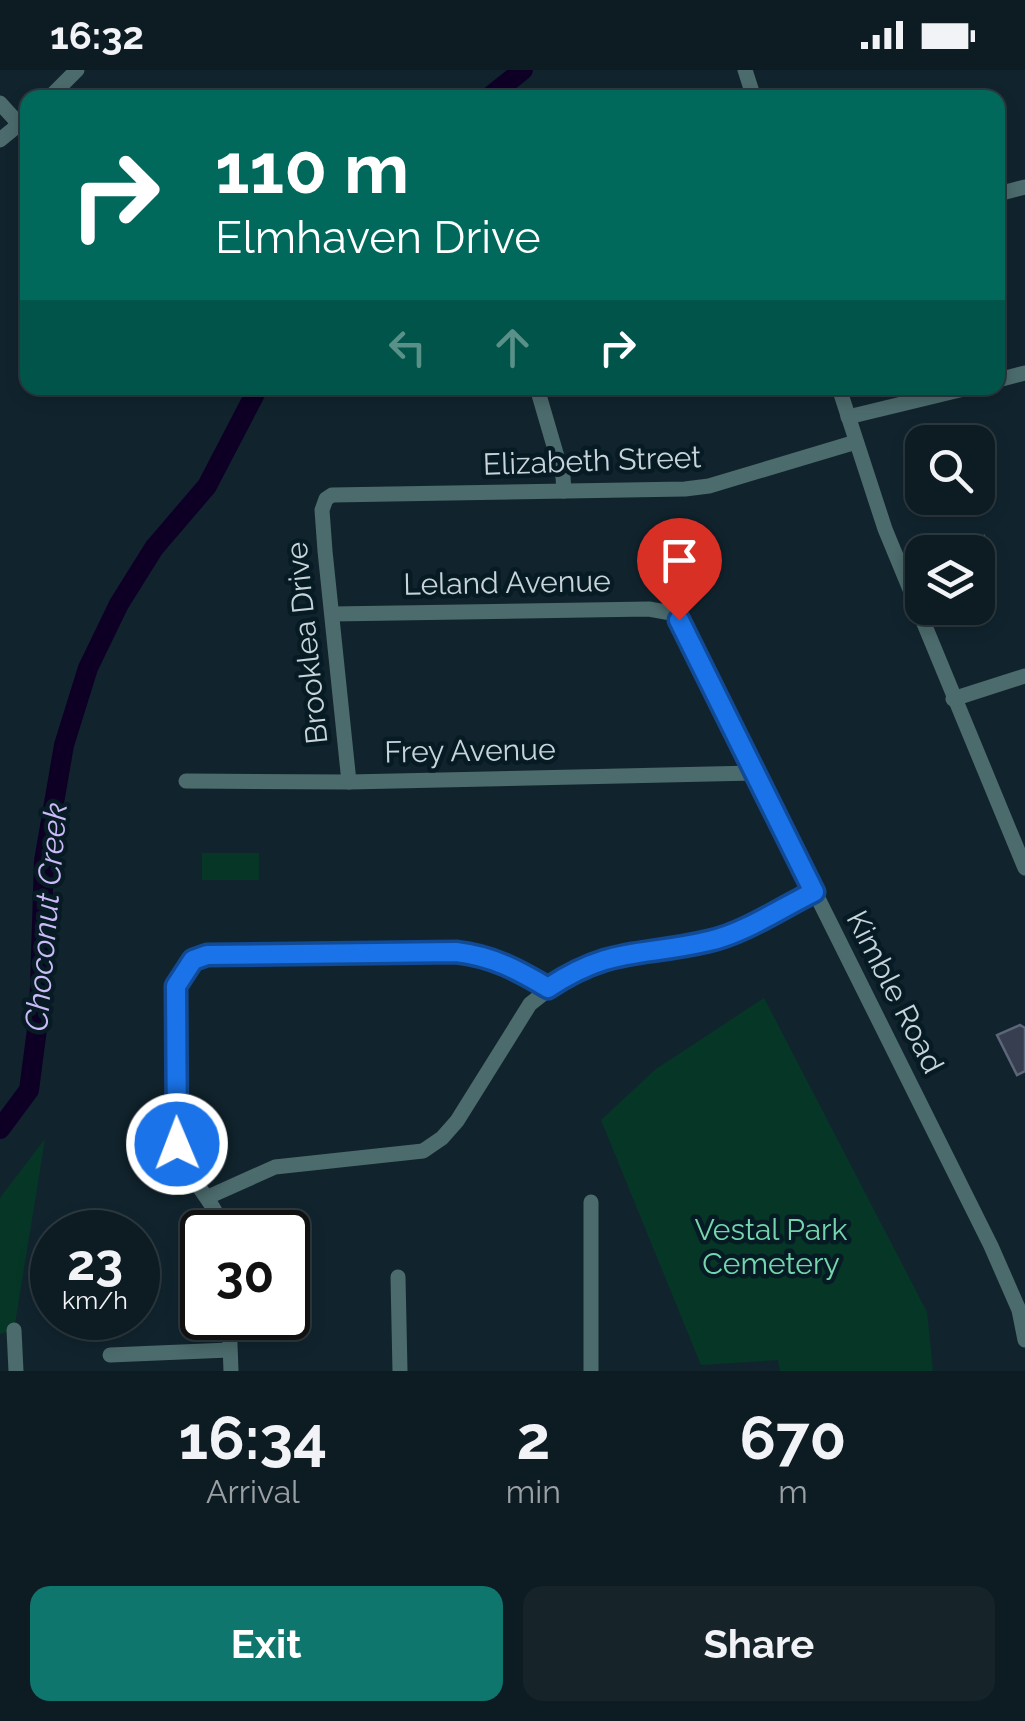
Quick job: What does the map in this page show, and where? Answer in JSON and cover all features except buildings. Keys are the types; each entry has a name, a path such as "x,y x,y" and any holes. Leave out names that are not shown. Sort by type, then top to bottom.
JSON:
{"street":[{"path":"57,90 78,70"},
{"path":"0,140 20,123"},
{"path":"539,395 564,477 564,491"},
{"path":"841,395 885,530 1025,868"},
{"path":"848,417 939,395"},
{"name":"Elizabeth Street","path":"326,499 709,486 856,442"},
{"name":"Brooklea Drive","path":"326,499 322,510 324,552 348,782"},
{"name":"Leland Avenue","path":"332,614 649,608 671,613 679,620"},
{"name":"Kimble Road","path":"679,620 991,1246 1019,1310 1025,1340"},
{"path":"953,699 1025,676"},
{"name":"Frey Avenue","path":"186,781 348,782 755,773"},
{"path":"208,1197 275,1167 423,1151 457,1121 510,1031 548,988 595,961 618,954 712,941 814,892"},
{"path":"214,1210 180,1160 177,1144 176,986 193,960 207,955 456,952 479,954 511,966 548,988"},
{"path":"591,1202 592,1371"},
{"path":"398,1277 400,1371"},
{"path":"14,1330 16,1371"},
{"path":"230,1340 230,1371"},
{"path":"110,1355 230,1350"}],"green space":[{"path":"202,853 259,853 259,880 202,880"},
{"name":"Vestal Park Cemetery","path":"764,998 927,1312 933,1371 780,1371 778,1360 701,1365 601,1120 656,1069"},
{"path":"45,1139 33,1210 30,1210 14,1330 0,1334 0,1198"}],"waterway":[{"name":"Choconut Creek","path":"498,90 523,70"},
{"name":"Choconut Creek","path":"0,1129 29,1090 39,1014 44,861 64,745 88,668 119,604 154,548 207,486 254,395"}],"route":[{"path":"177,1144 176,986 193,960 207,955 456,952 479,954 511,966 548,988 595,961 618,954 712,941 814,892 679,620"}]}
